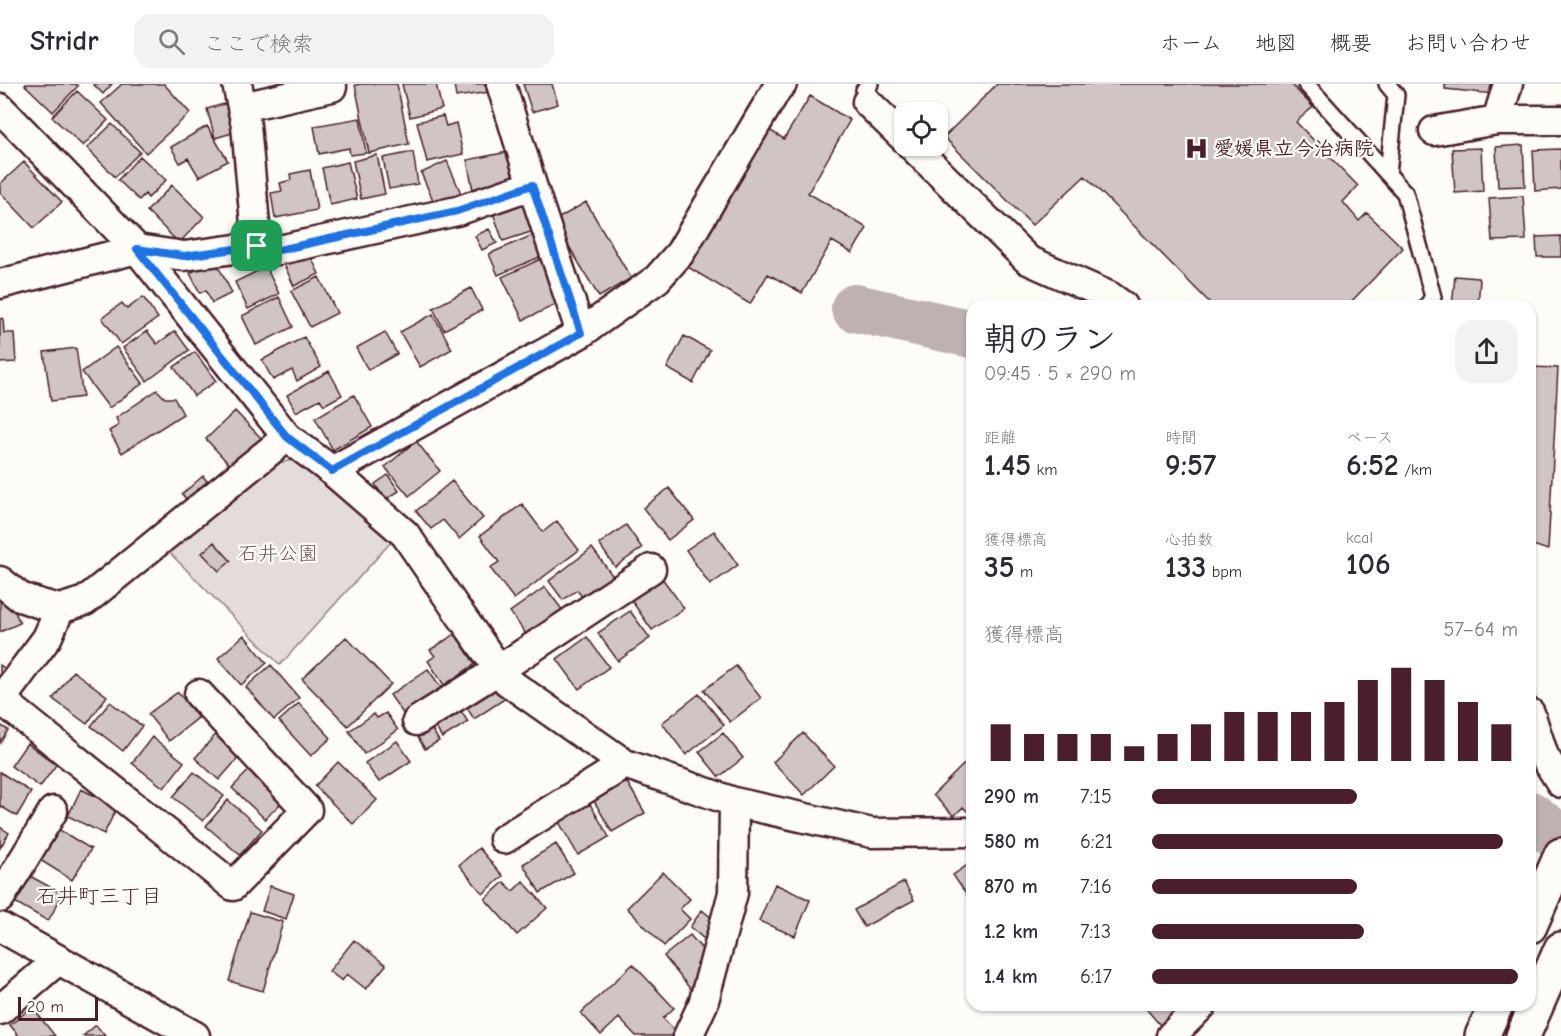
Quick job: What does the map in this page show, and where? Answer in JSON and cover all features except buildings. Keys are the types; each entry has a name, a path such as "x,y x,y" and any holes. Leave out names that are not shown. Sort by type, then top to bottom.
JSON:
{"highway":[{"path":"1536,912 1561,855"},
{"path":"1536,1006 1561,949"},
{"path":"1482,1036 1493,1011"},
{"path":"1523,1036 1534,1011"}],"street":[{"path":"501,84 581,333"},
{"path":"332,471 581,333 657,279 680,253 778,87 782,84"},
{"path":"1497,120 1508,84"},
{"path":"257,246 246,124 240,95 332,87"},
{"path":"869,93 894,125"},
{"path":"0,108 137,249 287,437 332,471 405,534 507,681 625,764 734,802 872,833 966,832"},
{"path":"1434,130 1497,120 1561,120"},
{"path":"922,156 1028,260 1115,300"},
{"path":"0,284 137,249 184,256 257,246 279,250 457,211 532,185"},
{"path":"0,581 20,597 60,609 84,601 287,437"},
{"path":"417,721 651,569"},
{"path":"60,609 46,638 3,697 9,706 233,886 307,810 199,694"},
{"path":"1537,762 1561,783"},
{"path":"504,839 625,764"},
{"path":"688,1036 703,1004 733,893 734,802"},
{"path":"0,898 53,812"},
{"path":"0,927 195,1036"},
{"path":"0,1010 58,960"}],"lane":[{"path":"1306,84 1405,193 1433,297 1431,300"},
{"path":"1387,84 1396,95 1388,174"}],"green space":[{"name":"石井公園","path":"294,460 392,541 280,665 169,552 249,473 271,464"}],"waterway":[{"path":"855,308 966,333"},
{"path":"1536,820 1561,839"}],"place":[{"name":"愛媛県立今治病院","path":"1196,148"}],"district":[{"name":"石井町三丁目","path":"99,896"}],"route":[{"path":"532,185 581,333 332,471 287,437 137,249 184,256 257,246 279,250 457,211 532,185"}]}
